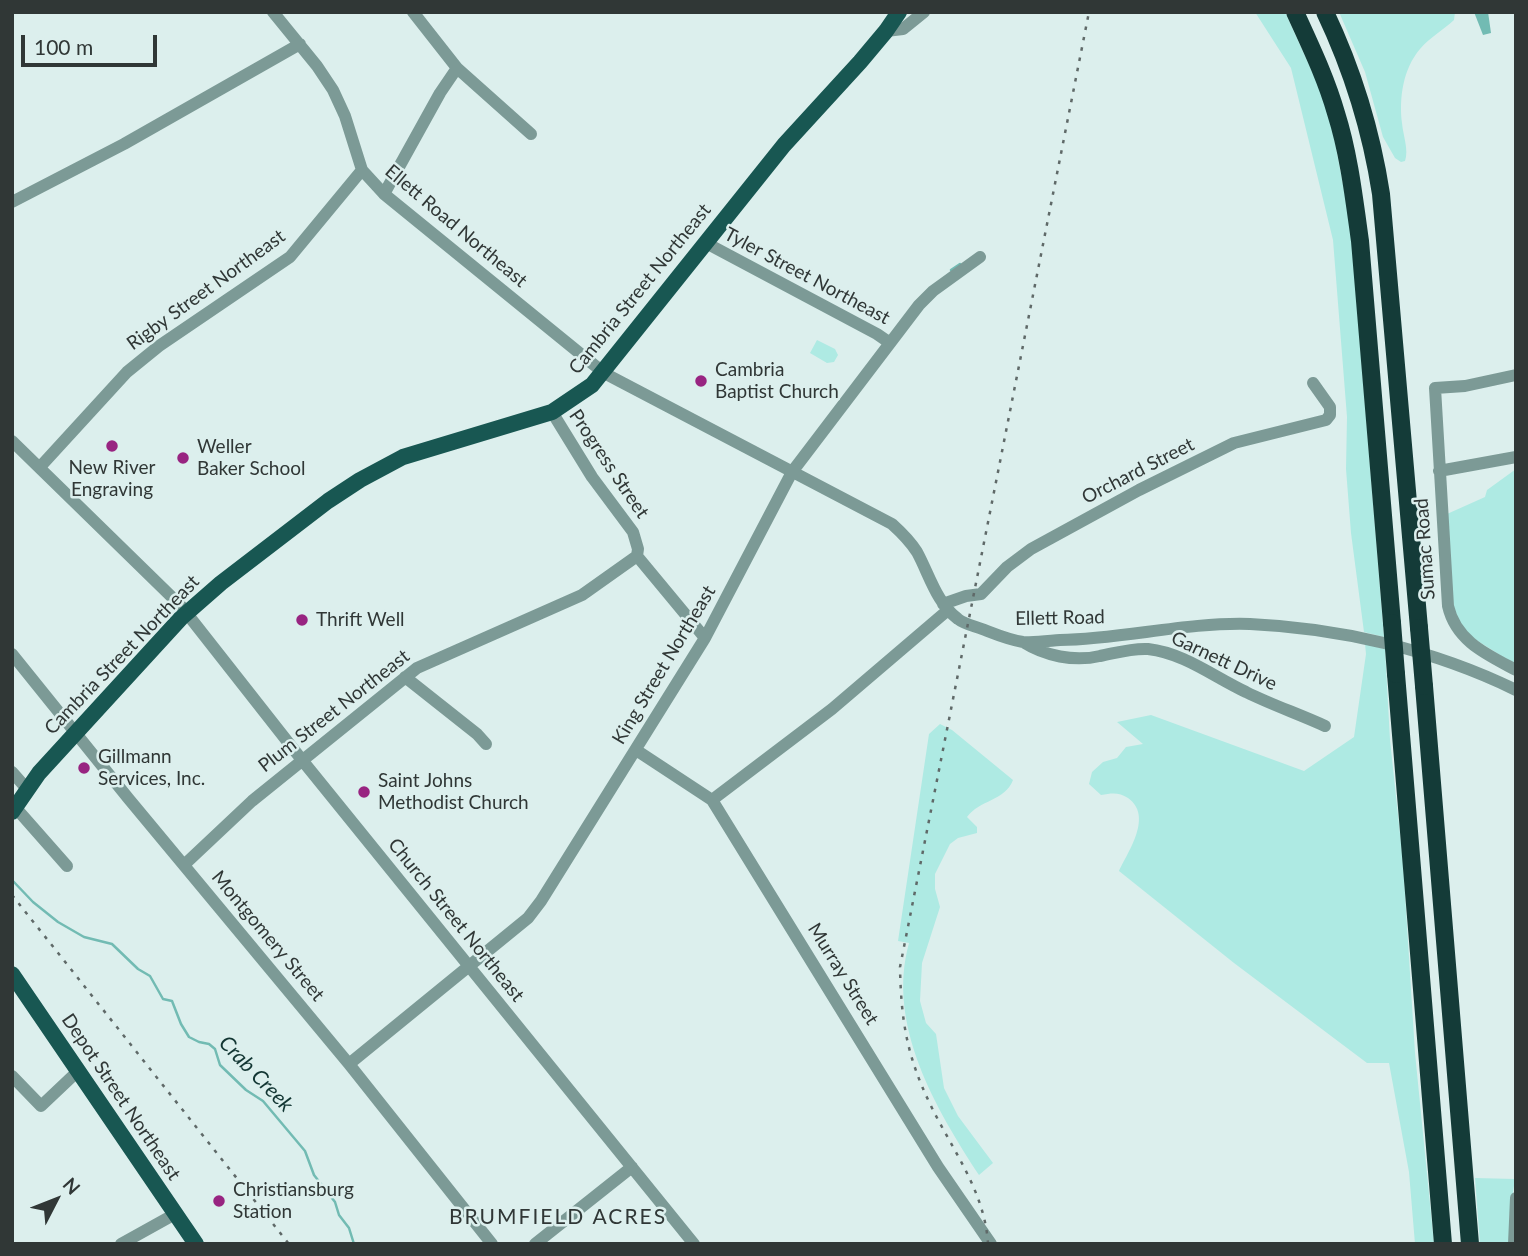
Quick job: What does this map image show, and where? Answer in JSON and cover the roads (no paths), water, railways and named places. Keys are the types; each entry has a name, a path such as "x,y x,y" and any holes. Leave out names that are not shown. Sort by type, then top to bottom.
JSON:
{"highway":[{"path":"1295,12 1325,79 1337,115 1354,194 1362,255 1443,1244"},
{"path":"1325,12 1359,94 1377,169 1419,628 1470,1244"}],"main road":[{"name":"Cambria Street Northeast","path":"14,810 27,789 76,732 187,613 314,512 378,469 403,457 552,412 579,395 604,373 783,145 886,31 899,12"},
{"name":"Depot Street Northeast","path":"12,974 196,1244"}],"street":[{"name":"Ellett Road Northeast","path":"274,12 333,90 345,116 362,170 384,194 604,373"},
{"path":"413,12 457,68 531,134"},
{"path":"886,31 903,29 924,12"},
{"path":"12,202 124,144 300,44"},
{"path":"384,194 440,93 457,68"},
{"name":"Rigby Street Northeast","path":"40,467 127,372 159,346 290,257 362,170"},
{"name":"Tyler Street Northeast","path":"706,243 890,343"},
{"name":"King Street Northeast","path":"349,1064 528,918 705,638 792,472 933,291 980,257"},
{"path":"604,373 892,524 916,550 946,607"},
{"path":"1439,471 1435,388 1465,386 1516,375"},
{"name":"Orchard Street","path":"712,800 832,709 946,607 967,596 981,594 1007,567 1040,544 1139,490 1234,443 1326,420 1331,415 1330,407 1313,383"},
{"name":"Progress Street","path":"552,412 588,471 633,532 638,549 637,556 705,638"},
{"name":"Church Street Northeast","path":"12,441 167,590 187,613 302,760 694,1244"},
{"name":"Sumac Road","path":"1516,457 1439,471 1451,619 1468,641 1516,670"},
{"name":"Plum Street Northeast","path":"184,864 252,801 405,677 431,661 582,595 637,556"},
{"name":"Ellett Road","path":"946,607 959,621 1023,642 1085,640 1191,626 1289,626 1369,640 1436,658 1516,690"},
{"name":"Garnett Drive","path":"1023,642 1056,657 1096,657 1132,649 1163,652 1201,668 1244,692 1325,726"},
{"name":"Montgomery Street","path":"12,654 349,1064 492,1244"},
{"path":"405,677 477,733 486,744"},
{"name":"Murray Street","path":"636,750 712,800 938,1167 991,1244"},
{"path":"12,772 27,789"},
{"path":"14,810 67,866"},
{"path":"12,1076 41,1106 78,1071"},
{"path":"535,1244 632,1167"},
{"path":"1514,1244 1516,1198"},
{"path":"121,1244 175,1213"}],"waterway":[{"path":"951,270 960,264"},
{"name":"Crab Creek","path":"12,880 58,922 84,937 112,944 138,969 150,976 163,999 172,1001 189,1037 215,1049 220,1065 246,1090 263,1101 305,1151 314,1175 335,1202 354,1244"}],"railway":[{"path":"988,1244 981,1207 967,1172 931,1106 916,1071 904,1022 900,967 1089,12"},
{"path":"12,895 289,1244"}],"place":[{"name":"Cambria Baptist Church","path":"701,381"},
{"name":"New River Engraving","path":"112,446"},
{"name":"Weller Baker School","path":"183,458"},
{"name":"Thrift Well","path":"302,620"},
{"name":"Gillmann Services, Inc.","path":"84,768"},
{"name":"Saint Johns Methodist Church","path":"364,792"},
{"name":"Christiansburg Station","path":"219,1201"}],"district":[{"name":"BRUMFIELD ACRES","path":"558,1217"}]}
